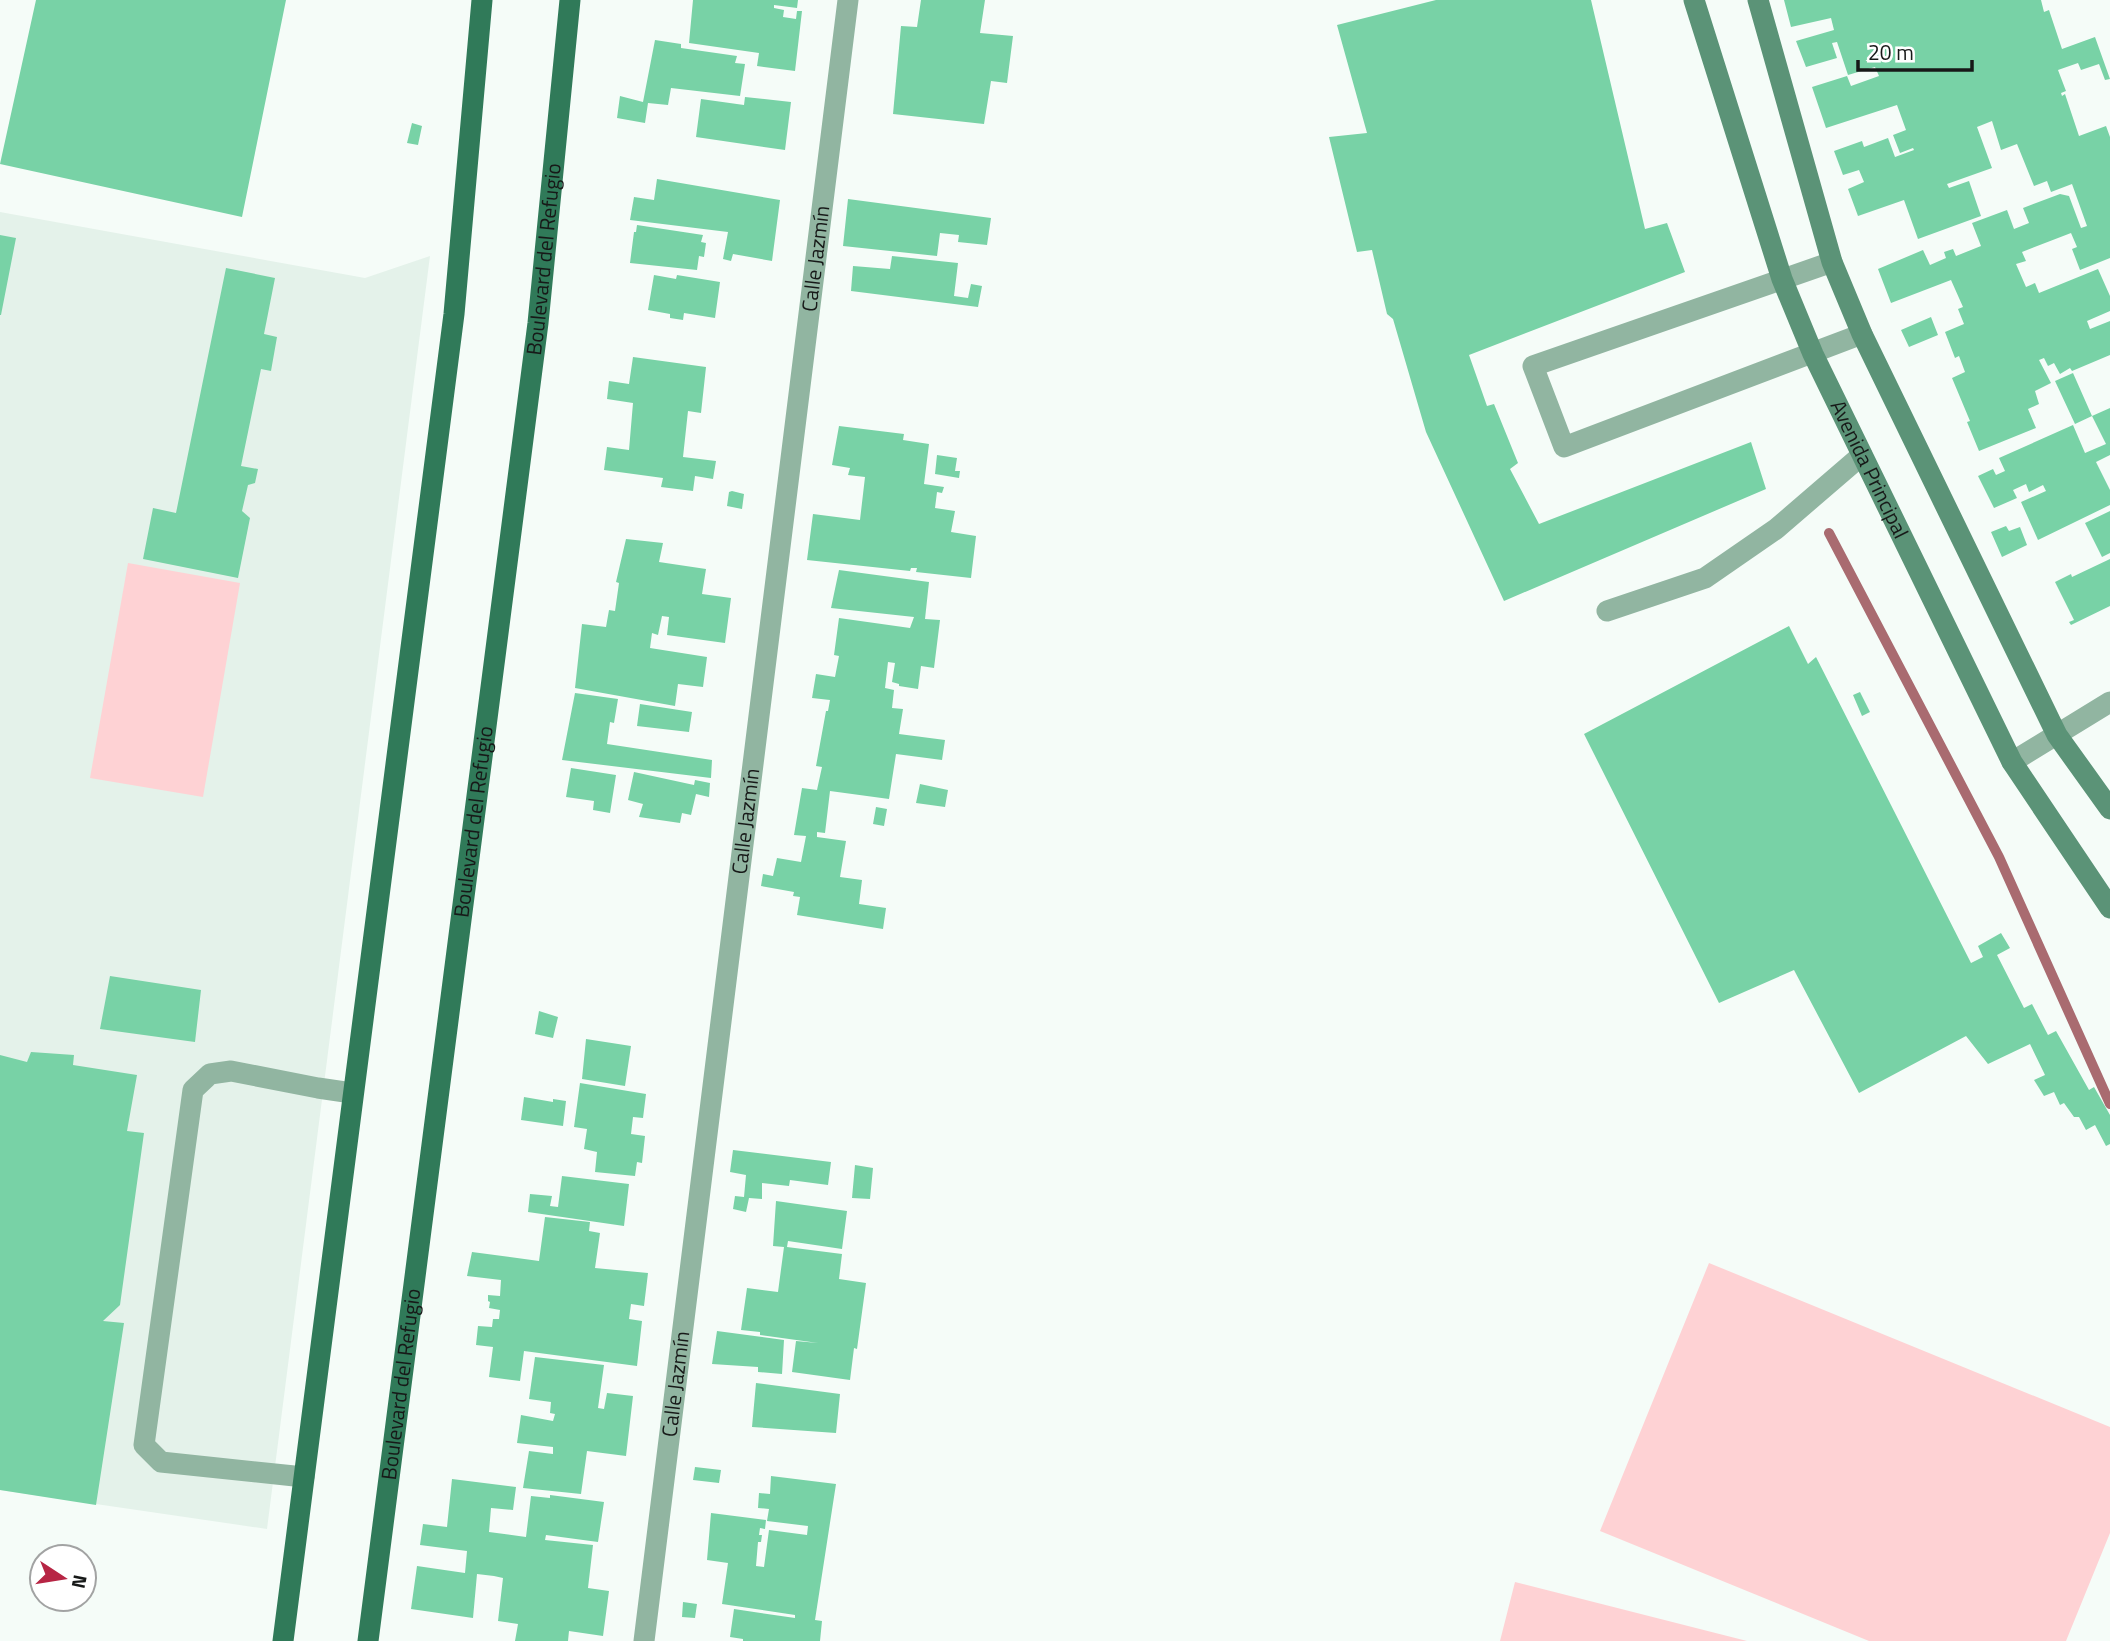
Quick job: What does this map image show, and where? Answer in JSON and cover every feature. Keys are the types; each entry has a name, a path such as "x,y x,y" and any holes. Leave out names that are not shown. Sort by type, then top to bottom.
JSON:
{"main road":[{"path":"283,1641 454,314 482,0"},
{"name":"Boulevard del Refugio","path":"368,1641 538,323 570,0"},
{"name":"Avenida Principal","path":"1694,0 1783,279 1813,354 2012,762 2110,908"},
{"path":"1758,0 1832,262 1862,334 2057,735 2110,809"}],"street":[{"name":"Calle Jazmín","path":"643,1641 848,0"},
{"path":"1832,262 1533,366 1564,447 1862,334"},
{"path":"1607,611 1705,578 1776,528 1863,455"},
{"path":"2012,762 2110,702"},
{"path":"304,1477 162,1462 144,1445 193,1090 210,1074 231,1071 352,1093"}],"shaded area":[{"path":"0,212 365,278 430,256 267,1529 0,1490"},
{"path":"128,563 240,583 203,797 90,778"},
{"path":"1709,1263 2110,1427 2110,1533 2066,1641 1869,1641 1600,1531"},
{"path":"1515,1582 1747,1641 1500,1641"}],"building":[{"path":"36,0 286,0 242,217 0,164"},
{"path":"693,0 798,0 797,8 774,5 774,8 784,10 783,17 796,19 797,11 802,11 795,71 757,66 759,53 689,43"},
{"path":"921,0 985,0 980,33 1013,36 1007,83 991,81 984,124 893,114 901,26 917,27"},
{"path":"1436,0 1591,0 1645,229 1667,223 1685,272 1469,355 1487,406 1494,404 1518,463 1510,469 1539,524 1751,442 1766,489 1504,601 1426,432 1393,319 1387,314 1372,250 1357,252 1329,137 1367,133 1337,25"},
{"path":"1784,0 2041,0 2044,12 2049,10 2062,49 2095,37 2110,79 2105,80 2099,64 2081,70 2078,63 2058,70 2066,91 2061,93 2062,96 2065,94 2079,136 2106,126 2110,137 2110,258 2080,270 2072,249 2077,247 2071,233 2022,252 2026,261 2016,264 2026,287 2035,283 2039,293 2098,269 2110,296 2110,311 2087,321 2090,329 2110,321 2110,355 2060,374 2054,363 2048,366 2044,358 2039,360 2051,383 2035,391 2039,404 2028,409 2036,428 1979,451 1952,378 1965,372 1959,356 1955,358 1945,332 1964,324 1958,309 1963,307 1951,280 1891,303 1878,269 1923,250 1930,265 1946,258 1944,252 1953,249 1956,256 1981,246 1972,223 2007,210 2014,229 2029,223 2023,208 2060,194 2069,196 2081,228 2087,226 2072,184 2051,192 2047,181 2034,186 2017,144 2001,150 1992,121 1977,127 1992,168 1947,184 1949,188 1969,181 1981,216 1918,239 1904,200 1858,216 1848,189 1864,182 1859,170 1843,175 1834,151 1862,141 1864,147 1888,138 1895,157 1914,150 1913,148 1900,153 1893,135 1906,130 1897,105 1826,128 1812,87 1847,76 1851,86 1879,76 1875,67 1848,75 1837,42 1832,43 1837,58 1806,67 1796,41 1834,30 1831,18 1791,27"},
{"path":"655,40 681,44 681,48 737,56 735,63 745,64 740,96 671,88 668,105 648,103 645,123 617,118 620,96 643,102"},
{"path":"745,97 791,102 785,150 696,137 701,99 744,105"},
{"path":"412,123 422,126 418,145 407,143"},
{"path":"657,179 780,200 772,261 733,254 731,261 723,259 728,232 630,220 634,197 654,200"},
{"path":"848,199 991,218 987,245 958,242 959,235 940,233 937,256 843,246"},
{"path":"637,225 703,235 701,242 706,243 704,257 699,256 697,270 630,263"},
{"path":"0,235 16,238 1,315 0,315"},
{"path":"892,256 958,263 954,296 968,298 971,284 982,286 978,307 851,291 853,266 890,269"},
{"path":"226,268 275,278 264,334 277,337 271,371 261,369 241,466 258,469 255,483 248,485 242,511 250,518 238,578 143,559 153,508 176,513"},
{"path":"654,275 676,279 677,275 720,282 715,318 684,313 683,320 670,318 670,314 648,310"},
{"path":"1931,317 1938,335 1909,347 1901,330"},
{"path":"633,357 706,367 701,413 688,411 683,457 716,461 713,479 695,476 693,491 661,487 663,478 604,470 607,447 629,450 633,403 607,399 609,381 629,384"},
{"path":"2073,373 2092,416 2075,424 2055,381"},
{"path":"2110,408 2110,455 2096,462 2110,490 2110,505 2038,540 2021,502 2046,491 2043,485 2029,492 2026,484 2013,490 2017,498 1994,508 1978,476 1993,469 1996,475 2005,471 1999,458 2073,425 2085,453 2106,444 2092,416"},
{"path":"839,426 904,434 903,440 929,444 924,484 944,487 942,493 937,492 935,508 955,511 951,532 976,536 971,578 916,572 917,568 911,568 910,571 807,560 813,514 860,520 865,477 848,475 850,468 832,465"},
{"path":"937,455 957,458 955,471 960,471 959,478 935,474"},
{"path":"729,492 744,494 742,509 727,506"},
{"path":"2110,511 2110,553 2102,557 2085,523"},
{"path":"2006,526 2009,531 2020,527 2027,545 2002,557 1991,532"},
{"path":"626,539 663,543 659,562 706,569 702,594 731,598 725,643 667,635 669,617 662,616 658,635 652,633 650,648 707,657 703,687 678,684 675,706 575,688 582,624 606,627 609,610 615,611 619,583 616,582"},
{"path":"2110,559 2110,606 2071,625 2069,622 2074,620 2055,582"},
{"path":"839,570 929,582 925,619 940,620 934,668 921,666 918,689 892,682 895,663 888,662 885,688 894,690 892,708 903,709 899,734 945,740 942,760 896,754 889,799 830,791 825,833 817,832 817,837 846,841 840,877 862,880 859,904 886,908 883,929 797,915 800,897 793,896 794,892 761,886 763,874 773,876 777,858 801,862 806,836 794,835 802,788 817,790 822,767 816,766 830,700 812,698 816,674 835,677 839,656 834,655 839,618 910,628 914,617 831,608"},
{"path":"1789,626 1808,664 1816,657 1971,963 1983,957 1978,946 2001,933 2010,948 1997,955 2024,1008 2032,1004 2048,1035 2056,1031 2089,1090 2094,1087 2110,1115 2110,1144 2106,1146 2095,1125 2086,1130 2079,1117 2074,1117 2064,1103 2060,1105 2054,1092 2044,1096 2034,1080 2045,1075 2030,1044 1988,1064 1966,1036 1859,1093 1794,970 1719,1003 1584,734"},
{"path":"1860,692 1870,712 1862,716 1853,695"},
{"path":"575,693 618,699 614,723 610,722 607,744 712,760 711,778 562,760"},
{"path":"640,704 692,712 689,732 637,726"},
{"path":"571,768 616,775 610,813 593,810 594,801 566,797"},
{"path":"634,772 694,785 695,780 710,783 709,797 696,794 691,815 682,813 680,823 639,817 643,804 628,800"},
{"path":"920,784 948,790 945,807 916,803"},
{"path":"876,807 887,809 884,826 873,824"},
{"path":"110,976 201,990 195,1042 100,1029"},
{"path":"539,1011 558,1017 553,1038 535,1034"},
{"path":"586,1039 631,1046 625,1086 582,1079"},
{"path":"31,1052 74,1055 73,1065 137,1075 127,1131 144,1133 120,1305 103,1321 124,1323 96,1505 0,1490 0,1055 27,1062"},
{"path":"580,1083 646,1094 643,1118 633,1117 631,1134 645,1136 642,1163 637,1162 635,1176 595,1172 597,1152 584,1149 587,1129 574,1127"},
{"path":"524,1097 553,1102 553,1099 566,1101 563,1126 521,1120"},
{"path":"733,1150 831,1162 828,1185 790,1180 789,1186 762,1183 762,1199 749,1198 746,1212 733,1209 735,1196 744,1197 746,1175 730,1172"},
{"path":"855,1165 873,1168 870,1199 852,1198"},
{"path":"562,1176 629,1184 624,1226 528,1212 530,1194 552,1196 550,1206 558,1207"},
{"path":"776,1201 847,1211 842,1249 788,1241 787,1247 842,1254 839,1279 866,1283 850,1380 792,1372 796,1341 818,1343 741,1330 747,1288 778,1292 784,1247 773,1246"},
{"path":"545,1217 590,1222 589,1231 600,1233 595,1268 648,1273 644,1306 631,1304 629,1319 642,1321 637,1366 524,1351 520,1381 489,1377 493,1347 476,1345 478,1326 492,1327 493,1319 499,1319 500,1310 489,1308 488,1295 500,1296 501,1280 467,1276 472,1252 539,1261"},
{"path":"717,1331 784,1340 782,1374 758,1372 758,1367 712,1364"},
{"path":"535,1357 604,1365 598,1408 604,1409 607,1393 633,1396 626,1456 587,1451 581,1494 523,1488 529,1451 553,1454 553,1447 517,1443 521,1415 553,1421 555,1414 550,1413 551,1402 529,1399"},
{"path":"756,1383 840,1394 836,1433 752,1427"},
{"path":"695,1467 721,1470 719,1483 693,1480"},
{"path":"771,1476 836,1484 815,1620 822,1621 820,1641 743,1641 730,1637 734,1609 795,1618 795,1615 722,1604 728,1563 707,1560 711,1513 766,1520 765,1529 760,1528 759,1535 762,1535 761,1542 758,1542 756,1566 764,1567 769,1530 807,1535 808,1526 767,1521 769,1509 758,1508 759,1493 770,1494"},
{"path":"452,1479 516,1487 513,1510 491,1508 489,1532 526,1537 531,1496 550,1498 550,1495 604,1502 598,1542 546,1535 545,1540 593,1545 588,1588 609,1591 603,1636 569,1631 568,1641 515,1641 518,1624 498,1621 503,1578 494,1576 477,1574 473,1618 411,1609 417,1566 465,1573 467,1551 420,1545 423,1524 447,1527"},
{"path":"683,1602 697,1604 695,1618 682,1617"}],"waterway":[{"path":"1829,533 1999,857 2110,1104"}]}
